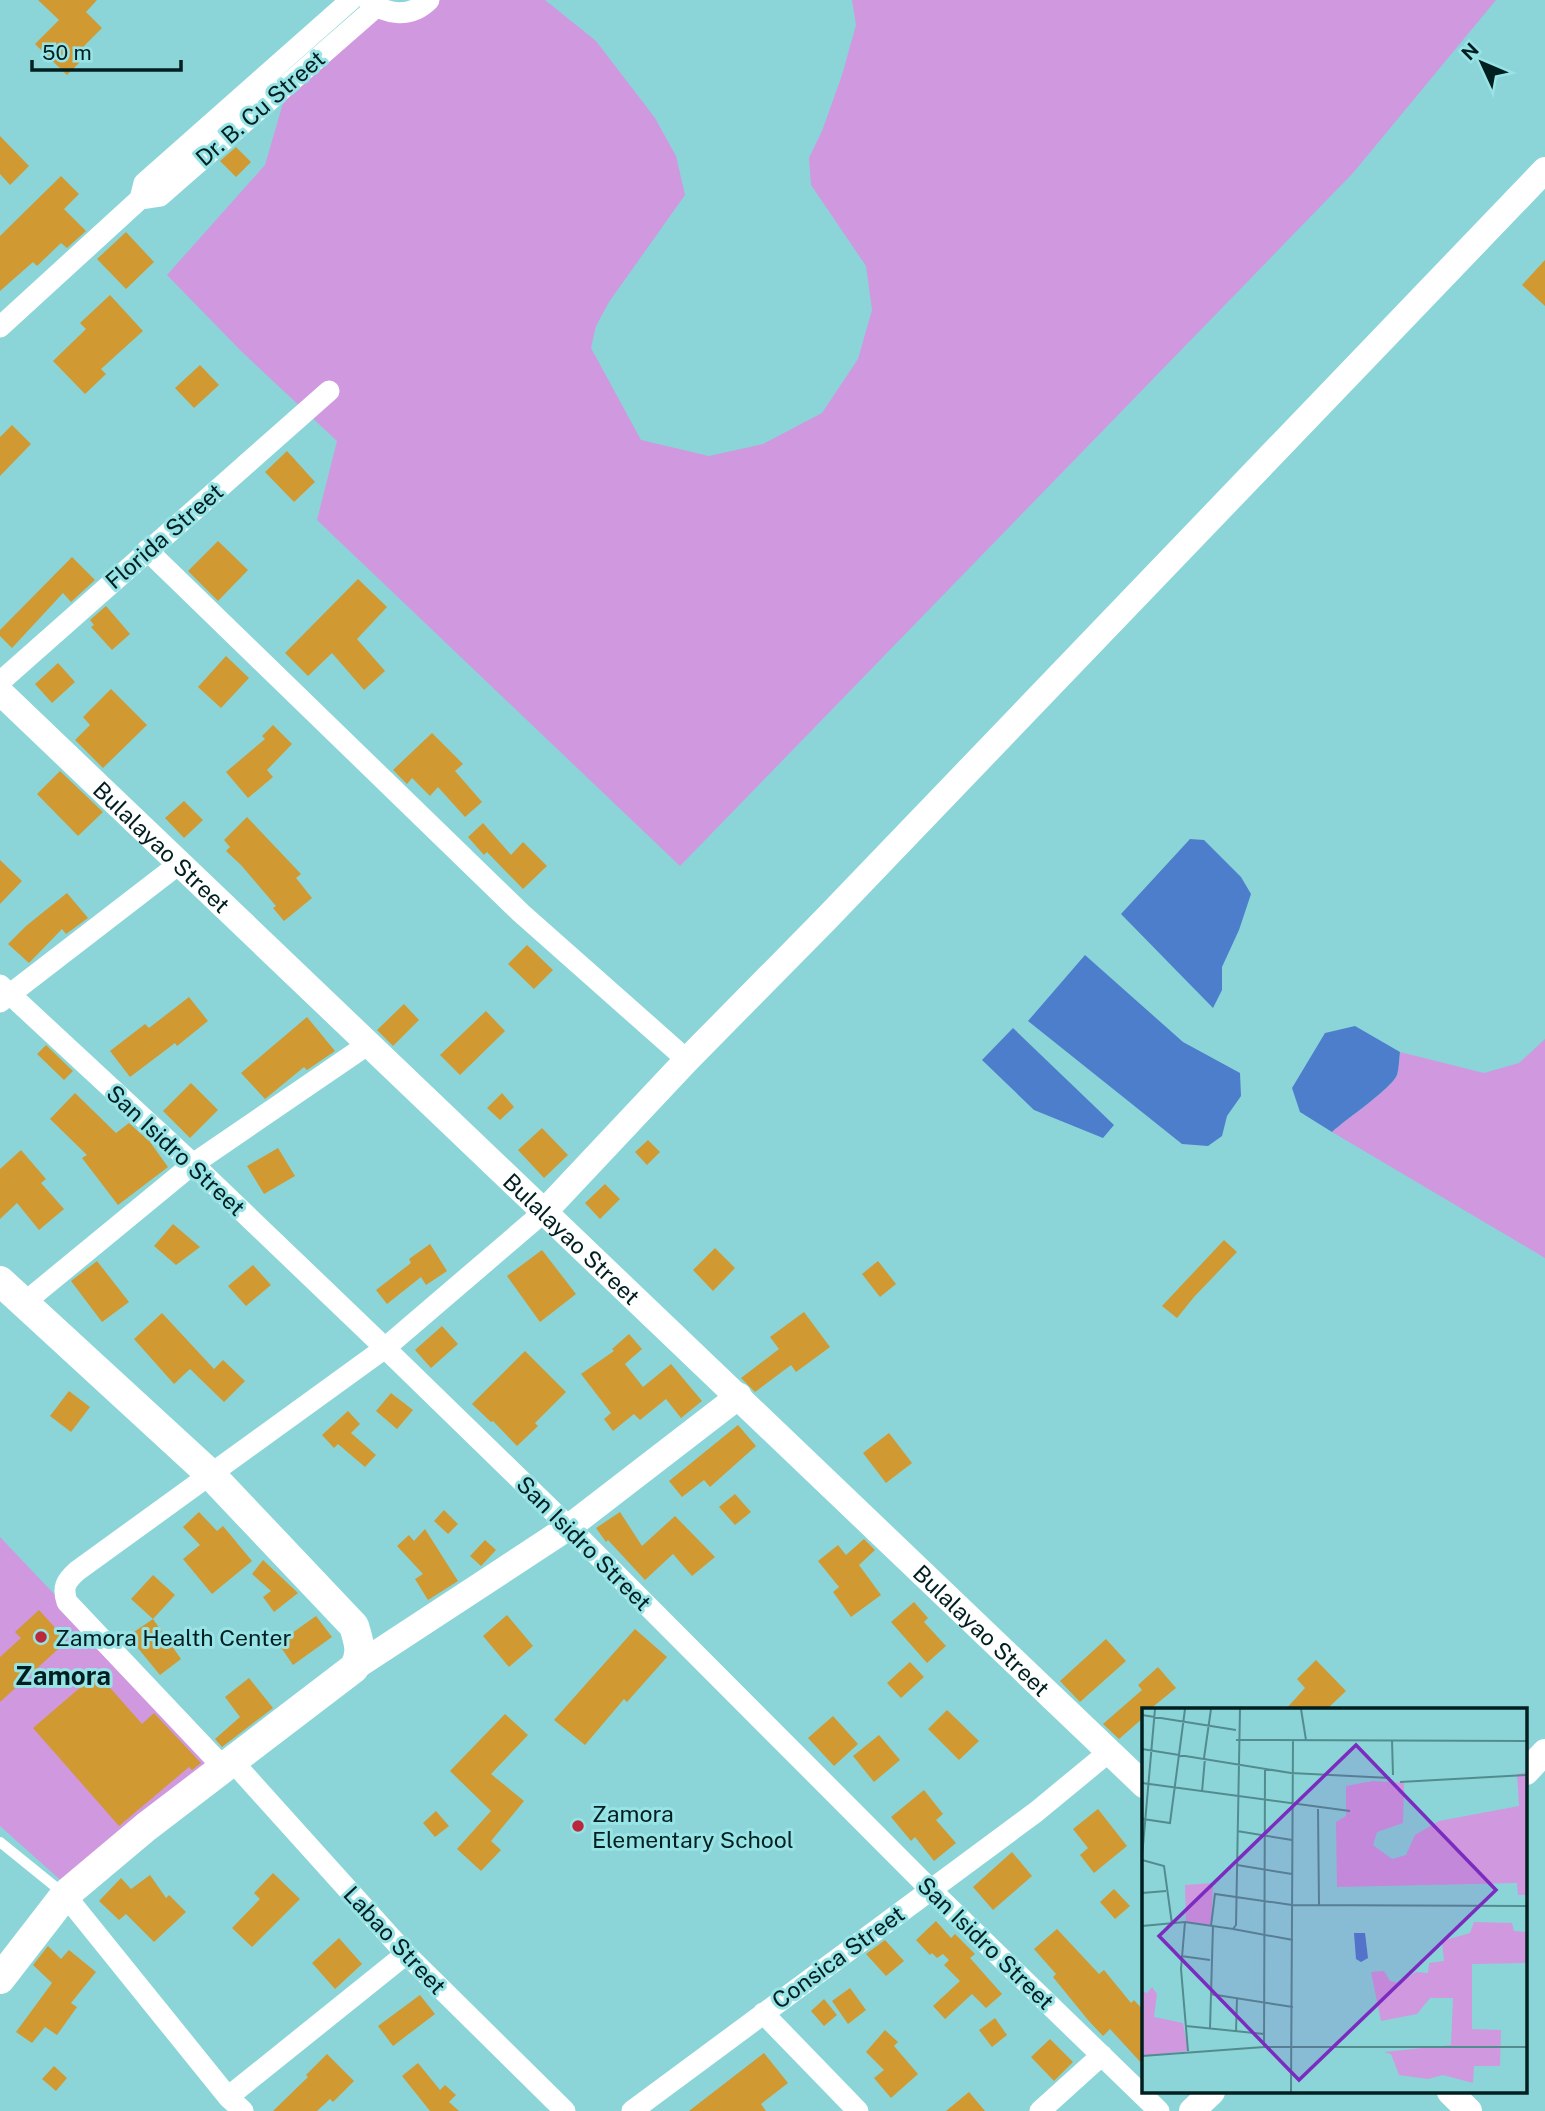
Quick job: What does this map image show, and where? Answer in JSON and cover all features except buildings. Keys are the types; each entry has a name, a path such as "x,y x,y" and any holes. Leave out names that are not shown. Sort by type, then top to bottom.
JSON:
{"main road":[{"path":"0,1281 209,1474 354,1626 360,1646 359,1661 355,1668 146,1827 65,1895 1,1977"}],"street":[{"name":"Dr. B. Cu Street","path":"141,199 145,183 351,0"},
{"path":"372,3 396,14 417,9 429,0"},
{"name":"Dr. B. Cu Street","path":"0,327 141,199 160,196 372,3"},
{"path":"209,1474 385,1348 545,1211 687,1060 1545,170"},
{"name":"Florida Street","path":"0,682 329,391"},
{"path":"147,550 521,913 687,1060"},
{"name":"Bulalayao Street","path":"0,692 1142,1783"},
{"path":"3,994 179,864"},
{"name":"San Isidro Street","path":"3,994 193,1164 385,1348 1159,2111"},
{"path":"24,1303 193,1164 367,1045"},
{"path":"355,1668 569,1527 739,1396"},
{"name":"Labao Street","path":"209,1474 78,1571 65,1585 67,1602 228,1765 406,1954 565,2111"},
{"name":"Consica Street","path":"632,2111 1036,1812 1110,1751"},
{"path":"1528,1770 1545,1752"},
{"path":"65,1895 236,2104 406,1954"},
{"path":"763,2013 858,2111"},
{"path":"1040,2111 1102,2055"},
{"path":"1192,2111 1210,2094"},
{"path":"1452,2094 1469,2111"}],"lane":[{"path":"0,1842 65,1895"}],"shaded area":[{"path":"429,0 545,0 596,41 655,118 676,156 685,195 609,302 596,326 591,348 641,440 709,456 763,444 822,413 858,359 872,310 866,266 811,185 809,158 822,131 842,75 856,25 852,0 1496,0 1353,173 680,866 317,520 337,441 242,352 167,275 265,165 285,96 385,12"},
{"path":"1545,1039 1545,1258 1332,1132 1393,1081 1398,1072 1400,1052 1484,1073 1519,1063"},
{"path":"0,1537 219,1768 76,1894 0,1826"}],"water":[{"path":"1190,839 1204,840 1241,877 1251,894 1239,930 1222,967 1222,990 1213,1008 1121,914"},
{"path":"1085,955 1183,1042 1240,1073 1241,1096 1227,1116 1222,1136 1208,1146 1182,1144 1028,1021"},
{"path":"1355,1026 1400,1052 1398,1072 1386,1088 1332,1132 1300,1112 1292,1088 1325,1033"},
{"path":"1013,1028 1114,1125 1103,1138 1034,1110 982,1060"}],"place":[{"name":"Zamora Health Center","path":"41,1637"},
{"name":"Zamora Elementary School","path":"578,1826"}],"district":[{"name":"Zamora","path":"63,1675"}]}
